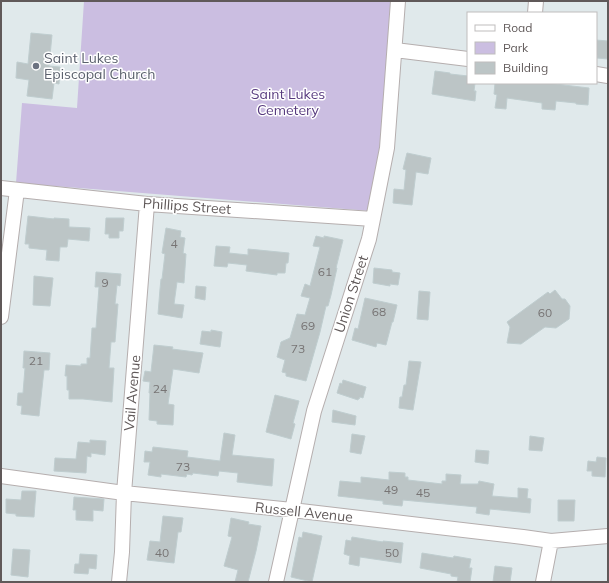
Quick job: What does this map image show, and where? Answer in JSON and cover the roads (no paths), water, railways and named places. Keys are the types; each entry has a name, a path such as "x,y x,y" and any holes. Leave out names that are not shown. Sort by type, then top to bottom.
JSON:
{"street":[{"name":"Union Street","path":"276,582 314,411 369,239 387,148 398,1"},
{"path":"535,12 536,1"},
{"path":"395,50 467,59"},
{"path":"597,74 608,76"},
{"name":"Phillips Street","path":"1,188 147,204 373,219"},
{"path":"1,317 17,190"},
{"name":"Vail Avenue","path":"119,582 122,552 124,493 147,204"},
{"name":"Russell Avenue","path":"1,476 124,493 292,510 551,541 608,536"},
{"path":"543,582 551,541"}],"place":[{"name":"Saint Lukes Episcopal Church","path":"36,66"}],"park label":[{"name":"Saint Lukes Cemetery","path":"288,102"}]}
